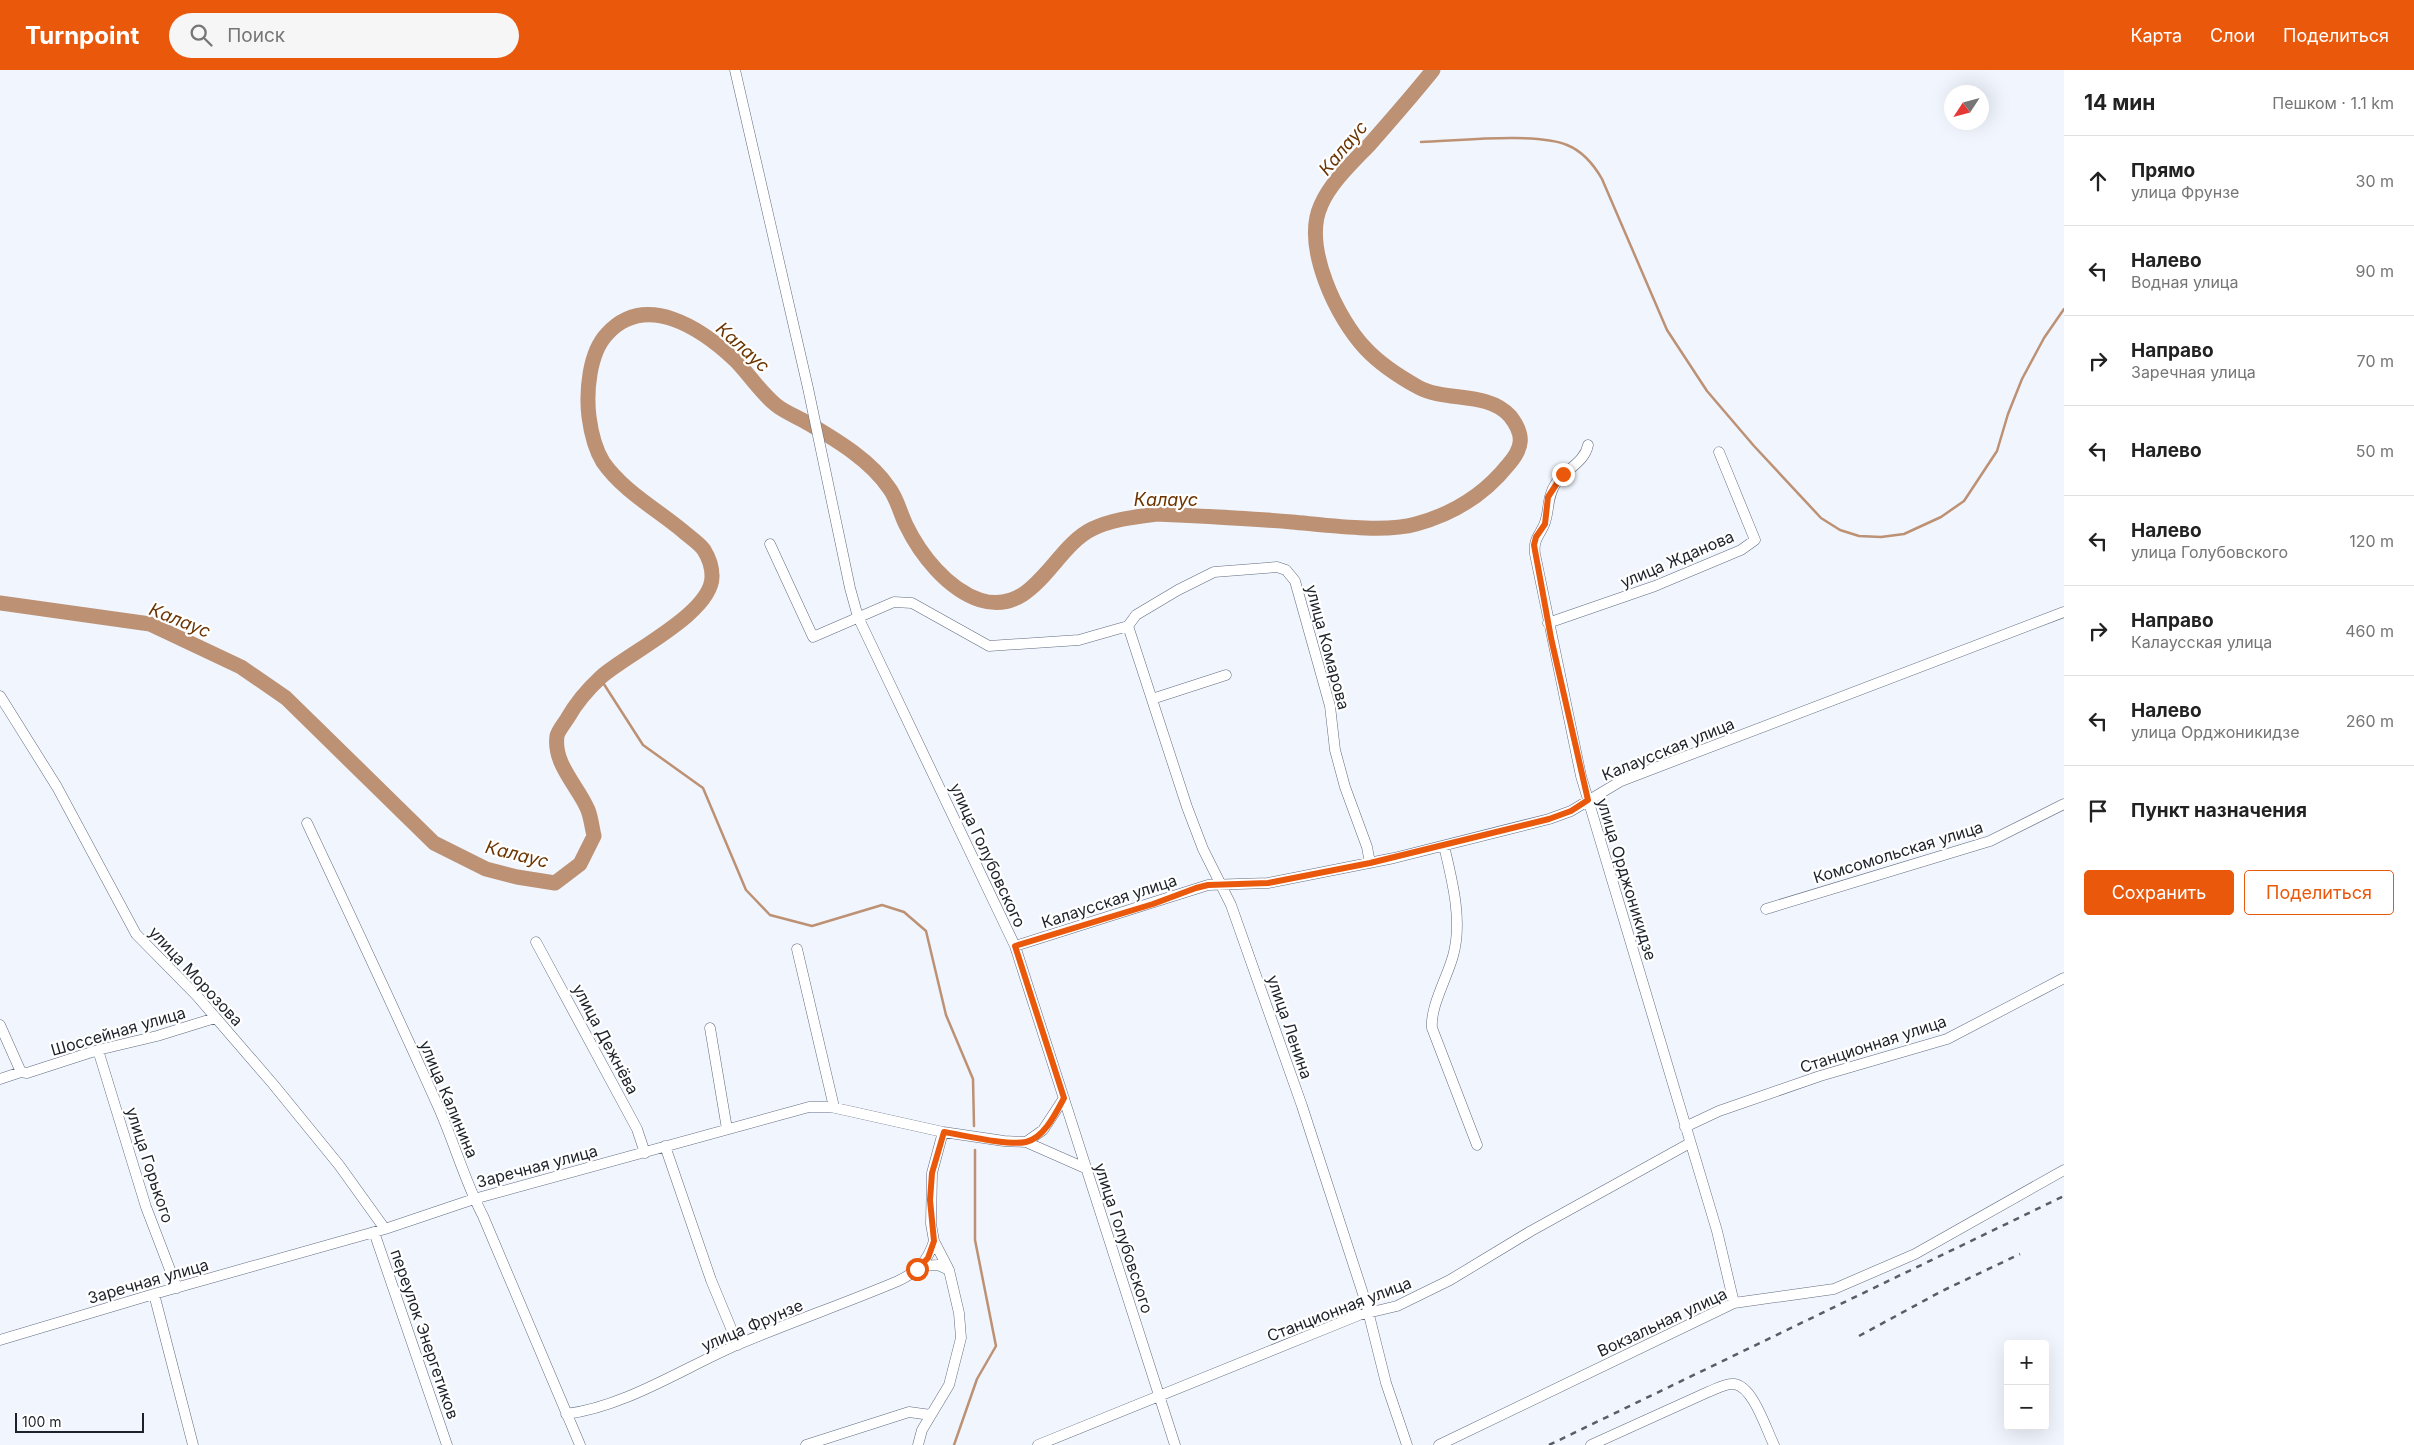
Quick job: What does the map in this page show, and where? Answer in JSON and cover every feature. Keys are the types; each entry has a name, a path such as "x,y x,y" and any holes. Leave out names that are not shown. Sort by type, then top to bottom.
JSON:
{"street":[{"name":"улица Голубовского","path":"735,70 858,617 1015,946 1175,1445"},
{"name":"улица Орджоникидзе","path":"1588,445 1587,453 1555,484 1548,497 1545,524 1536,537 1534,545 1548,623 1588,800 1717,1231 1734,1303"},
{"name":"улица Жданова","path":"1548,623 1655,586 1741,550 1755,540 1719,452"},
{"name":"улица Комарова","path":"770,544 813,637 894,602 903,601 912,603 989,646 1079,640 1128,626 1136,615 1178,590 1214,572 1277,567 1291,574 1295,581 1330,706 1335,750 1345,787 1367,847 1370,863"},
{"name":"Калаусская улица","path":"1015,946 1153,904 1196,888 1268,883 1370,863 1549,819 1571,811 1622,781 2064,612"},
{"name":"улица Ленина","path":"1128,626 1196,832 1223,885 1302,1106 1368,1312 1386,1383 1407,1445"},
{"path":"1152,699 1226,675"},
{"name":"улица Морозова","path":"0,696 57,787 136,934 215,1018 339,1165 385,1229"},
{"name":"Комсомольская улица","path":"1766,909 1990,841 2064,804"},
{"name":"улица Калинина","path":"307,823 438,1104 459,1154 468,1188 580,1445"},
{"path":"1444,846 1452,888 1457,936 1447,976 1431,1016 1432,1028 1477,1146"},
{"name":"улица Дежнёва","path":"536,942 637,1129 645,1153"},
{"path":"797,949 834,1107"},
{"name":"Станционная улица","path":"1685,1126 1719,1111 1820,1076 1947,1039 2064,978"},
{"name":"Шоссейная улица","path":"0,1079 26,1073 98,1050 158,1036 215,1018"},
{"path":"0,1026 26,1073"},
{"path":"710,1028 727,1129"},
{"name":"улица Горького","path":"98,1050 146,1208 177,1288"},
{"path":"1026,1142 1043,1130 1064,1098"},
{"name":"Заречная улица","path":"0,1340 154,1294 385,1229 474,1199 809,1107 834,1107 944,1132 1004,1141 1026,1142 1085,1168"},
{"path":"918,1445 922,1430 949,1385 961,1338 960,1313 949,1270 934,1241 930,1200 932,1173 944,1132"},
{"name":"Станционная улица","path":"1038,1445 1368,1312 1397,1306 1450,1280 1531,1231 1690,1144"},
{"path":"665,1146 711,1280 738,1345"},
{"name":"Вокзальная улица","path":"1439,1445 1734,1303 1834,1288 1915,1254 2064,1170"},
{"name":"переулок Энергетиков","path":"374,1232 447,1445"},
{"path":"922,1266 928,1258 934,1241"},
{"path":"922,1266 938,1265 949,1270"},
{"name":"улица Фрунзе","path":"566,1414 580,1412 614,1401 657,1384 738,1345 898,1281 922,1266"},
{"path":"154,1294 193,1445"},
{"path":"1591,1445 1708,1392 1726,1385 1735,1384 1746,1389 1752,1396 1774,1445"},
{"path":"806,1445 909,1412 931,1415"}],"waterway":[{"name":"Калаус","path":"0,603 150,624 241,667 286,698 434,843 486,869 517,877 555,883 580,864 594,836 591,819 584,801 562,765 557,746 559,732 578,702 601,677 667,631 699,604 709,590 712,576 709,560 702,548 620,482 603,462 598,452 592,434 588,396 590,373 596,351 607,334 622,322 639,316 656,315 673,319 707,337 735,360 776,405 807,422 864,460 882,478 892,492 906,525 927,559 956,588 980,600 999,603 1015,599 1042,578 1078,538 1092,529 1124,519 1158,514 1258,519 1372,528 1403,527 1430,520 1467,502 1499,476 1517,453 1520,441 1518,429 1510,416 1501,408 1478,400 1429,392 1398,375 1366,349 1344,320 1325,281 1319,261 1316,222 1321,205 1330,188 1394,117 1433,70"},
{"path":"1421,142 1495,138 1536,139 1567,145 1583,155 1602,179 1667,330 1707,391 1754,446 1821,518 1840,530 1859,536 1881,537 1904,534 1941,517 1964,501 1997,451 2008,414 2022,379 2044,338 2064,309"},
{"path":"600,678 643,745 703,788 746,890 770,915 812,926 882,905 904,912 926,931 946,1015 973,1079 974,1126"},
{"path":"954,1445 977,1379 996,1346 975,1240 975,1150"}],"railway":[{"path":"1549,1445 2064,1196"},
{"path":"1859,1336 1942,1291 2020,1254"}],"route":[{"path":"917,1269 928,1258 934,1241 930,1200 932,1173 944,1132 1004,1141 1026,1142 1043,1130 1064,1098 1015,946 1153,904 1196,888 1208,885 1268,883 1394,858 1491,832 1549,819 1571,811 1588,800 1551,638 1534,545 1536,537 1545,524 1548,497 1563,474"}]}
